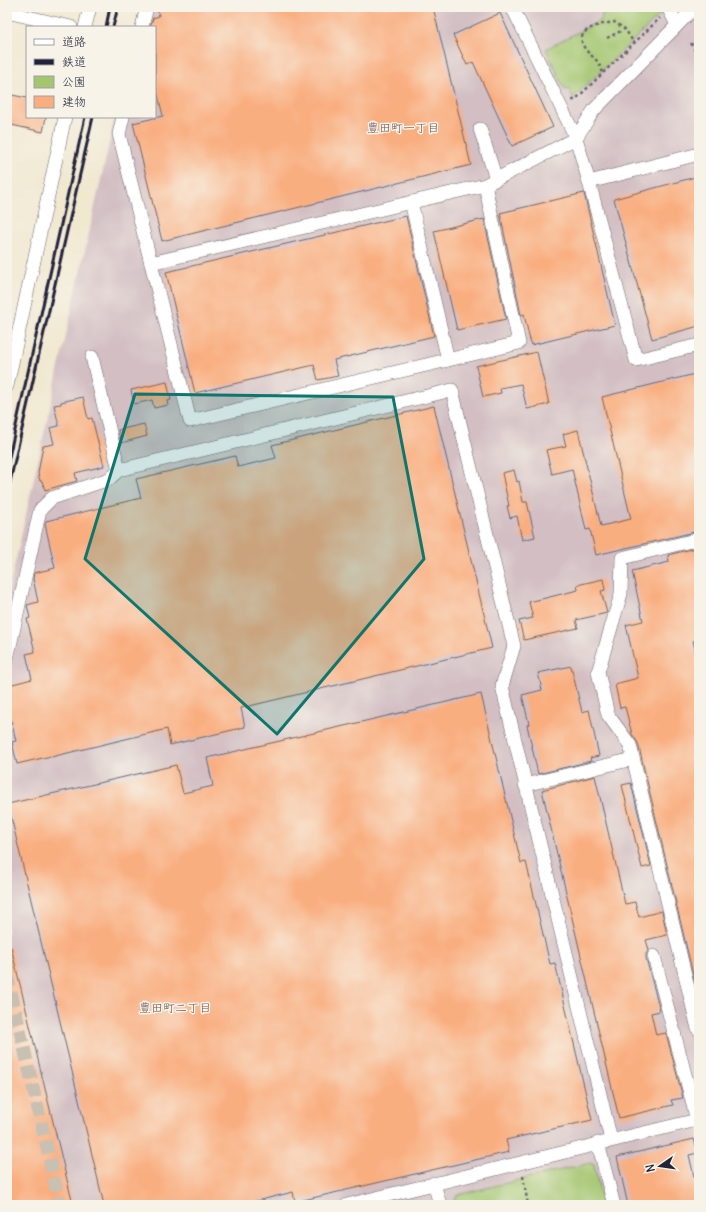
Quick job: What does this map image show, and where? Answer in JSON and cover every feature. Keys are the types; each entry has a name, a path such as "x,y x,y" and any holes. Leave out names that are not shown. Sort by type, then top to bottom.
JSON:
{"street":[{"path":"84,26 90,7"},
{"path":"142,26 147,7"},
{"path":"510,7 514,11 576,138 636,360 699,345"},
{"path":"151,263 490,182 576,138 594,110 695,7"},
{"path":"7,12 67,26"},
{"path":"664,12 678,24"},
{"path":"7,386 10,358 65,118"},
{"path":"123,118 119,134 190,422 519,342 480,129"},
{"path":"589,182 699,154"},
{"path":"411,202 448,360"},
{"path":"92,357 119,470"},
{"path":"7,659 40,510 52,498 109,479 119,470 452,390 514,646 502,686 611,1140"},
{"path":"698,1029 630,745 608,715 598,672 621,594 622,558 699,539"},
{"path":"525,785 633,759"},
{"path":"347,1205 697,1120 654,956"},
{"path":"598,1143 614,1205"},
{"path":"434,1184 440,1205"}],"path":[{"path":"570,96 572,100 575,100 664,12"},
{"path":"603,72 583,45 582,40 584,33 590,28 614,22 626,29 634,43"},
{"path":"607,38 626,29"},
{"path":"691,43 699,59"},
{"path":"528,1205 523,1176 530,1174"}],"highlighted area":[{"path":"135,394 393,397 424,559 277,734 85,559"}],"shaded area":[{"path":"140,7 699,7 699,1205 7,1205 7,599 115,118 156,118 156,26 136,26"}],"green space":[{"path":"604,7 663,7 664,11 573,98 569,89 565,90 546,49 601,20"},
{"path":"590,1163 594,1165 603,1205 454,1205 453,1203 457,1195"}],"building":[{"path":"157,7 433,7 471,165 162,241 133,123 163,116 156,87 156,26 150,26 153,18 159,16"},
{"path":"500,13 553,127 512,146 473,62 467,65 453,35"},
{"path":"12,95 26,98 26,118 46,118 43,132 7,124 7,98"},
{"path":"699,176 699,326 652,339 614,199"},
{"path":"584,193 615,325 531,345 524,314 521,315 500,213"},
{"path":"406,216 434,336 334,360 338,376 318,380 314,365 195,393 166,272"},
{"path":"484,219 506,319 457,330 434,231"},
{"path":"537,352 549,404 527,409 521,384 500,388 501,393 483,397 476,366"},
{"path":"699,373 699,531 596,555 590,529 586,530 572,469 552,474 546,450 566,446 563,434 578,430 601,526 631,519 602,397"},
{"path":"167,382 171,400 167,401 168,405 154,408 152,400 134,404 131,390"},
{"path":"83,397 88,419 92,418 104,466 75,473 77,481 45,490 38,473 43,446 54,444 50,428 59,426 54,405"},
{"path":"434,406 492,648 241,708 245,727 170,745 167,729 17,764 12,742 16,741 7,703 7,690 10,689 9,685 32,679 26,654 35,652 27,619 30,618 27,605 38,602 33,578 34,573 55,568 45,524 46,521 141,498 136,479 235,456 238,467 276,458 272,445"},
{"path":"144,424 147,436 121,443 118,430"},
{"path":"514,470 517,482 519,481 523,502 527,502 535,537 522,540 517,516 510,518 502,473"},
{"path":"699,547 699,639 693,641 699,666 699,987 696,987 638,743 632,734 625,707 620,708 615,684 638,678 626,625 643,621 632,571 669,562 668,555"},
{"path":"603,579 605,590 601,591 607,613 576,620 578,628 524,640 519,621 533,618 529,602 578,590 577,585"},
{"path":"571,666 582,712 589,710 599,756 590,758 591,761 538,774 522,695 542,690 538,673"},
{"path":"481,694 521,863 526,862 550,964 555,963 592,1120 506,1140 509,1152 295,1202 293,1192 240,1205 104,1205 8,804 176,765 183,793 213,786 207,758"},
{"path":"595,776 625,904 635,902 639,917 662,911 667,935 646,940 649,950 646,954 646,958 660,1011 651,1013 656,1035 666,1033 683,1098 671,1100 673,1105 619,1118 542,790"},
{"path":"631,783 651,866 642,868 622,785"},
{"path":"11,947 73,1205 7,1205 7,948"},
{"path":"694,1139 698,1153 689,1155 699,1198 699,1205 628,1205 617,1157"}],"tunnel":[{"path":"7,974 60,1205"}],"railway":[{"path":"106,26 110,7"},
{"path":"113,26 118,7"},
{"path":"7,466 85,118"},
{"path":"7,495 93,118"}],"district":[{"name":"豊田町一丁目","path":"403,128"},
{"name":"豊田町二丁目","path":"175,1008"}]}
